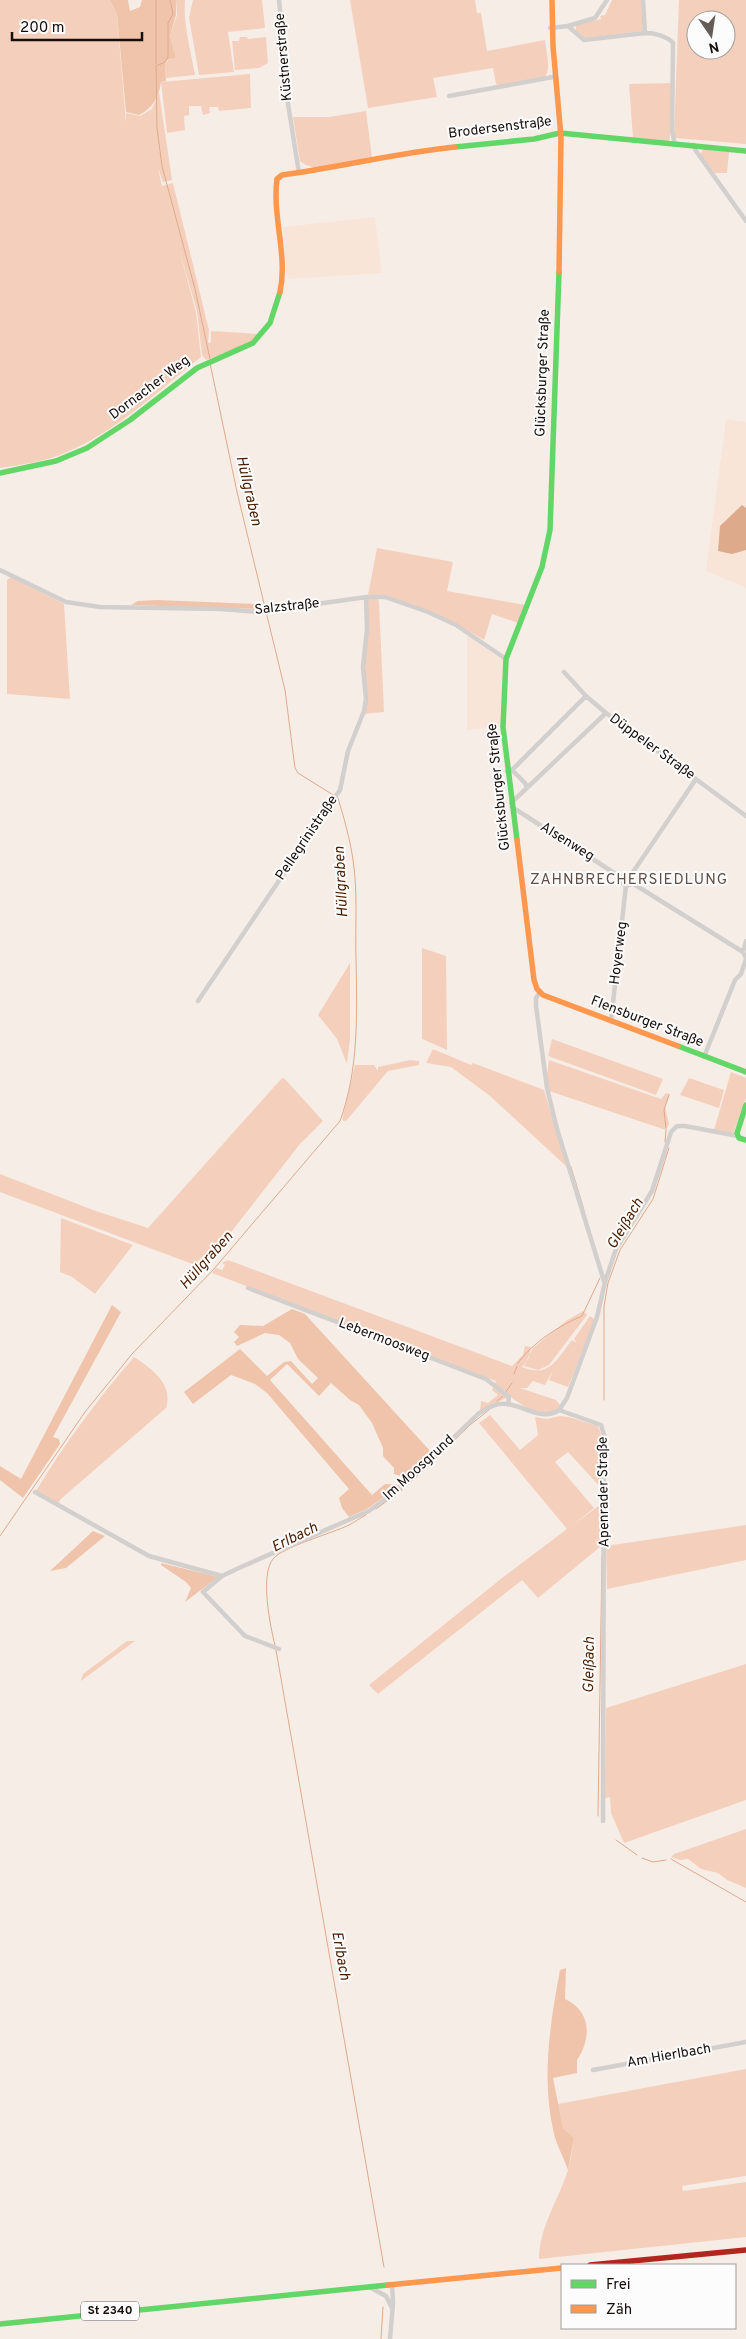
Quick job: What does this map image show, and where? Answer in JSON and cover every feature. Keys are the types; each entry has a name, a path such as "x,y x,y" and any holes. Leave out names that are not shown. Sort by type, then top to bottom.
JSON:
{"street":[{"name":"Küstnerstraße","path":"279,0 284,52 282,66 299,172"},
{"name":"Glücksburger Straße","path":"552,0 550,28 553,77 560,133 559,277 550,530 542,567 506,659 503,727 510,771 511,805 534,980 540,992 536,998 536,1006 547,1088 557,1129 605,1282"},
{"path":"550,28 568,26 595,18 607,0"},
{"path":"643,0 646,33"},
{"path":"568,26 584,40 646,33 657,34 671,40 673,43 672,131 675,144"},
{"path":"449,96 553,77"},
{"name":"Brodersenstraße","path":"275,197 277,179 282,175 338,167 413,151 534,139 560,133 746,151"},
{"path":"694,145 696,151 746,221"},
{"name":"Dornacher Weg","path":"0,473 70,456 87,448 142,411 206,362 252,346 262,336 270,323 282,279 283,264 275,197"},
{"name":"Salzstraße","path":"0,570 76,605 100,607 220,609 262,612 385,597 428,612 456,626 506,659"},
{"name":"Pellegrinistraße","path":"198,1001 338,794 348,751 364,711 366,699 363,666 367,629 366,598"},
{"name":"Düppeler Straße","path":"564,672 586,696 606,713 746,816"},
{"path":"527,788 525,783 510,771 586,696"},
{"path":"511,805 606,713"},
{"path":"632,883 631,875 696,779"},
{"name":"Alsenweg","path":"511,805 622,878 622,882 626,885"},
{"path":"622,878 626,874 631,875"},
{"path":"626,885 632,883"},
{"path":"632,883 742,952 746,958 741,974 735,980 704,1057"},
{"name":"Hoyerweg","path":"611,1021 626,885"},
{"path":"742,952 746,942"},
{"name":"Flensburger Straße","path":"540,992 746,1072"},
{"path":"738,1136 737,1131 746,1104"},
{"path":"508,1404 542,1415 552,1414 560,1410 597,1317 605,1282 616,1249 652,1191 671,1132 675,1127 688,1126 738,1136 746,1140"},
{"name":"Lebermoosweg","path":"248,1288 486,1379 505,1392 509,1397 508,1404"},
{"name":"Im Moosgrund","path":"279,1649 245,1636 203,1592 222,1576 369,1511 402,1487 478,1414 491,1406 508,1404"},
{"name":"Apenrader Straße","path":"560,1410 601,1425 604,1435 603,1821"},
{"path":"35,1492 149,1556 222,1576"},
{"name":"Am Hierlbach","path":"593,2070 746,2042"},
{"path":"600,2264 746,2250"},
{"name":"St 2340","path":"0,2324 561,2268"},
{"path":"390,2339 392,2284"},
{"path":"369,2287 386,2296 392,2310"}],"shaded area":[{"path":"0,0 110,0 117,14 126,123 126,113 140,116 152,109 159,92 172,180 163,182 158,168 162,186 173,183 209,330 208,343 211,342 211,331 260,334 245,346 206,360 202,355 197,311 179,249 196,312 201,357 137,409 85,443 51,458 0,468"},
{"path":"110,0 128,0 130,11 140,7 142,0 176,0 176,15 170,36 176,58 167,60 165,64 166,81 161,82 159,92 152,105 139,115 126,112 117,14"},
{"path":"176,0 185,0 186,28 195,75 166,78 165,64 168,60 176,58 170,36 177,15"},
{"path":"193,0 262,0 265,28 228,32 234,72 199,75 189,18"},
{"path":"350,0 475,0 477,13 481,13 487,51 545,40 548,70 544,78 500,86 496,84 493,68 433,78 437,97 368,108"},
{"path":"612,0 641,0 643,31 585,38 576,33 576,25 601,19 600,16 605,15"},
{"path":"679,0 746,0 746,144 676,138 674,135"},
{"path":"240,37 247,37 248,39 266,37 268,63 259,68 235,70 232,41 239,41"},
{"path":"250,74 251,108 219,111 218,107 209,107 210,113 203,115 201,106 189,106 189,115 184,116 185,130 167,133 161,82"},
{"path":"671,83 670,139 668,141 633,138 629,84"},
{"path":"366,111 372,157 325,168 307,165 300,161 293,117 329,117"},
{"path":"703,149 729,152 727,173 715,173 700,155"},
{"path":"375,217 382,273 287,279 283,227"},
{"path":"726,419 746,422 746,588 706,571"},
{"path":"742,505 746,508 746,550 732,554 718,551 720,526"},
{"path":"377,548 453,562 447,591 525,605 518,623 492,614 484,640 429,612 399,602 368,595"},
{"path":"11,577 64,604 70,699 7,694 7,580"},
{"path":"368,599 378,599 379,602 384,712 364,714 364,667"},
{"path":"138,601 257,604 257,609 131,605"},
{"path":"467,635 504,661 501,726 467,730"},
{"path":"422,948 446,956 447,1050 422,1039"},
{"path":"350,963 350,1039 347,1064 337,1039 318,1015"},
{"path":"552,1039 663,1079 656,1095 548,1056"},
{"path":"433,1049 471,1065 473,1063 544,1090 567,1167 490,1096 451,1067 426,1063"},
{"path":"410,1060 419,1061 419,1065 388,1071 346,1121 342,1120 355,1065 374,1065 378,1071 378,1067"},
{"path":"549,1060 661,1099 666,1093 670,1094 665,1106 669,1124 666,1130 549,1091 547,1075"},
{"path":"731,1072 746,1078 746,1098 733,1134 714,1130"},
{"path":"282,1078 323,1121 300,1144 203,1268 0,1192 0,1174 93,1210 148,1228"},
{"path":"689,1078 724,1090 719,1108 680,1095"},
{"path":"61,1218 133,1245 95,1294 72,1277 60,1272"},
{"path":"228,1260 512,1366 523,1355 525,1346 531,1347 529,1358 522,1367 532,1370 546,1369 552,1365 572,1340 577,1343 574,1339 590,1316 595,1320 568,1387 549,1380 553,1370 545,1385 533,1381 527,1388 520,1388 556,1400 560,1405 558,1409 546,1413 539,1412 527,1408 510,1396 480,1411 481,1401 488,1403 498,1395 492,1390 496,1381 212,1273 216,1268 222,1270 225,1265 222,1263"},
{"path":"112,1305 121,1312 53,1437 59,1439 60,1444 23,1498 0,1480 0,1466 21,1479"},
{"path":"292,1309 305,1314 432,1453 404,1477 394,1474 394,1468 383,1456 383,1448 372,1423 359,1405 350,1400 331,1383 319,1396 287,1364 270,1380 372,1495 385,1484 401,1485 367,1509 349,1517 342,1508 339,1498 349,1489 267,1393 255,1384 231,1375 193,1404 184,1392 240,1349 267,1376 284,1362 291,1361 312,1384 318,1378 298,1359 290,1343 279,1335 265,1333 237,1346 234,1342 239,1337 234,1332 240,1325 263,1326"},
{"path":"583,1311 587,1315 549,1365 538,1370 524,1366 533,1348 566,1321"},
{"path":"134,1357 154,1372 164,1384 168,1399 166,1408 58,1503 36,1491 82,1422"},
{"path":"490,1415 520,1450 538,1435 535,1417 547,1419 560,1416 569,1417 598,1426 603,1440 603,1490 568,1452 555,1462 594,1508 572,1526 601,1504 600,1547 538,1598 522,1580 378,1694 369,1685 502,1578 567,1529 479,1423"},
{"path":"746,1525 746,1560 607,1589 606,1546"},
{"path":"93,1531 105,1536 66,1568 50,1571"},
{"path":"161,1563 218,1577 185,1602 191,1588 186,1582 161,1565"},
{"path":"127,1641 135,1641 81,1681 83,1674"},
{"path":"746,1664 746,1800 624,1843 611,1813 610,1797 605,1798 606,1708"},
{"path":"746,1829 746,1888 727,1880 718,1873 701,1869 688,1859 680,1860 671,1857 674,1854"},
{"path":"566,1968 565,1999 580,2010 584,2018 587,2034 582,2052 577,2060 577,2073 553,2078 563,2128 574,2138 568,2170 554,2134 548,2093 550,2031 560,1970"},
{"path":"746,2069 746,2176 682,2186 683,2191 746,2182 746,2237 539,2259 545,2226 568,2169 574,2138 563,2128 558,2104"}],"waterway":[{"path":"156,0 156,64"},
{"name":"Hüllgraben","path":"170,0 173,14 168,23 168,57 165,62 156,66 157,128 162,166 195,289 210,359"},
{"name":"Hüllgraben","path":"0,1536 85,1412 132,1354 213,1270 340,1121 351,1081 356,1041 357,1000 355,884 350,844 338,798 298,773 295,768 285,690 237,492 210,363"},
{"name":"Gleißach","path":"666,1128 664,1110 669,1095"},
{"name":"Gleißach","path":"665,1142 666,1130"},
{"name":"Gleißach","path":"604,1400 604,1306 608,1283 620,1250 653,1199 669,1148"},
{"path":"571,1167 584,1210"},
{"path":"518,1363 531,1348 547,1335 582,1316 600,1278"},
{"path":"514,1374 517,1366"},
{"path":"505,1393 512,1383"},
{"path":"497,1401 503,1396"},
{"path":"407,1486 470,1425 490,1409"},
{"name":"Erlbach","path":"376,1509 402,1490"},
{"name":"Erlbach","path":"275,1645 267,1601 267,1577 273,1559 286,1550 349,1525 366,1515"},
{"name":"Gleißach","path":"598,1816 602,1556"},
{"name":"Erlbach","path":"276,1650 384,2267"},
{"name":"Gleißach","path":"616,1840 637,1855"},
{"name":"Gleißach","path":"642,1858 653,1862 666,1860"},
{"name":"Gleißach","path":"671,1859 746,1902"},
{"path":"381,2339 383,2307"}],"traffic: fast":[{"path":"455,147 534,139 560,133 746,151"},
{"path":"517,840 503,727 506,659 542,567 550,530 559,272"},
{"path":"0,473 56,461 87,448 130,420 197,368 253,343 270,323 280,292"},
{"path":"678,1046 746,1072"},
{"path":"746,1105 737,1133 739,1138 746,1140"},
{"path":"0,2324 388,2285"}],"traffic: slow":[{"path":"552,0 553,46 561,137 559,272"},
{"path":"280,292 282,264 276,207 277,179 282,175 455,147"},
{"path":"517,840 534,980 537,989 543,995 678,1046"},
{"path":"388,2285 561,2268"}],"traffic: jam":[{"path":"600,2264 746,2250"}],"district":[{"name":"ZAHNBRECHERSIEDLUNG","path":"629,880"}]}
